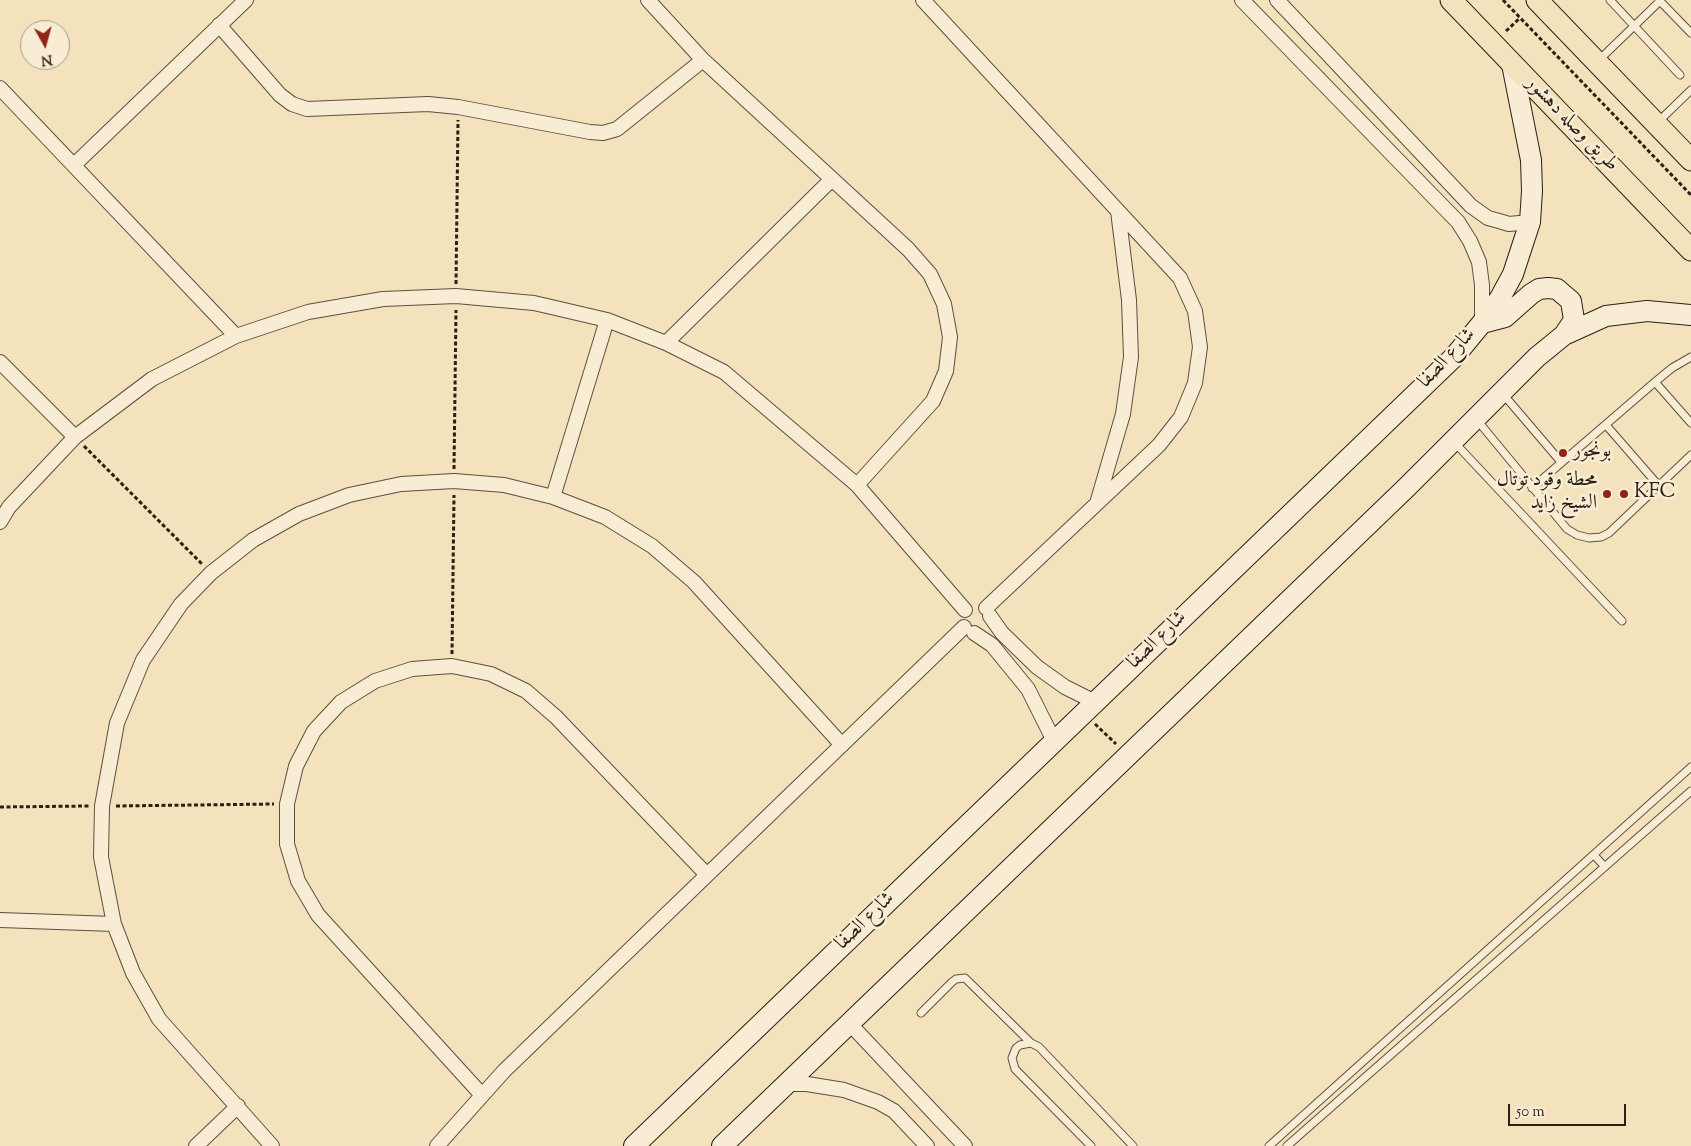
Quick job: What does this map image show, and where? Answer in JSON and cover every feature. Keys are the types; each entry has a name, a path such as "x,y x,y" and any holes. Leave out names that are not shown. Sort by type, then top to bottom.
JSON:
{"main road":[{"name":"طريق وصله دهشور","path":"1451,0 1691,250"},
{"path":"1537,0 1691,160"}],"street":[{"path":"74,165 246,0"},
{"path":"437,1146 481,1094 842,745 969,630 987,629 988,612 1158,445 1181,416 1196,383 1200,347 1195,311 1180,278 922,0"},
{"path":"1242,0 1458,222 1475,252 1482,285 1482,323 1505,317 1539,289 1558,289 1571,302 1574,320 1564,335"},
{"path":"1277,0 1471,206 1488,218 1509,224 1530,222"},
{"path":"652,2 703,60 908,249 930,274 944,304 950,337 946,371 933,401 857,485"},
{"path":"220,25 280,95 292,104 307,109 428,104 458,107 590,132 604,133 616,129 703,60"},
{"name":"شارع الصفا","path":"634,1146 1454,356 1482,323 1500,298 1513,274 1530,222 1531,160 1512,64"},
{"path":"0,88 236,336"},
{"path":"666,343 832,180"},
{"path":"1436,199 1450,184"},
{"path":"1098,502 1124,414 1131,357 1129,300 1118,211"},
{"path":"0,522 9,507 75,437 152,379 236,336 308,312 383,299 456,296 534,303 607,320 666,343 724,372 857,485 965,610"},
{"path":"722,1146 851,1025 1454,442 1537,357 1564,335 1606,316 1647,311 1691,315"},
{"path":"554,497 607,320"},
{"path":"0,362 75,437"},
{"path":"272,1146 159,1019 133,973 114,924 102,857 102,806 116,722 143,660 181,604 211,573 253,540 299,514 349,495 401,484 454,481 504,485 554,497 613,522 652,546 694,582 842,745"},
{"path":"1054,742 1028,688 992,646 969,630 962,618 965,610 973,605 988,612 1002,633 1037,667 1065,687 1089,708"},
{"path":"481,1094 318,915 298,881 287,844 287,804 296,766 314,731 341,702 375,681 412,669 452,666 490,674 526,691 556,717 707,875"},
{"path":"0,920 114,924"},
{"path":"851,1025 965,1146"},
{"path":"789,1084 844,1090 878,1102 894,1111 927,1146"},
{"path":"196,1146 238,1106"}],"lane":[{"path":"1610,0 1680,74"},
{"path":"1596,63 1659,1 1691,33"},
{"path":"1656,124 1691,90"},
{"path":"1532,488 1654,382 1672,368 1691,357"},
{"path":"1654,382 1691,423"},
{"path":"1503,393 1561,462"},
{"path":"1476,419 1567,529 1589,538 1601,537 1609,533 1691,455"},
{"path":"1606,425 1660,486"},
{"path":"1454,442 1622,621"},
{"path":"1269,1146 1691,767"},
{"path":"1287,1146 1691,791"},
{"path":"1594,855 1605,867"},
{"path":"920,1013 952,982 956,979 965,978 1031,1043 1039,1047 1133,1146"},
{"path":"1031,1043 1025,1043 1016,1048 1012,1058 1015,1069 1091,1146"},
{"path":"1329,1093 1337,1102"}],"path":[{"path":"1503,0 1691,195"},
{"path":"1505,32 1520,18"},
{"path":"452,666 458,107"},
{"path":"75,437 211,573"},
{"path":"1089,708 1128,756"},
{"path":"0,807 287,804"}],"place":[{"name":"بونجور","path":"1563,453"},
{"name":"محطة وقود توتال الشيخ زايد","path":"1607,494"},
{"name":"KFC","path":"1624,494"}]}
